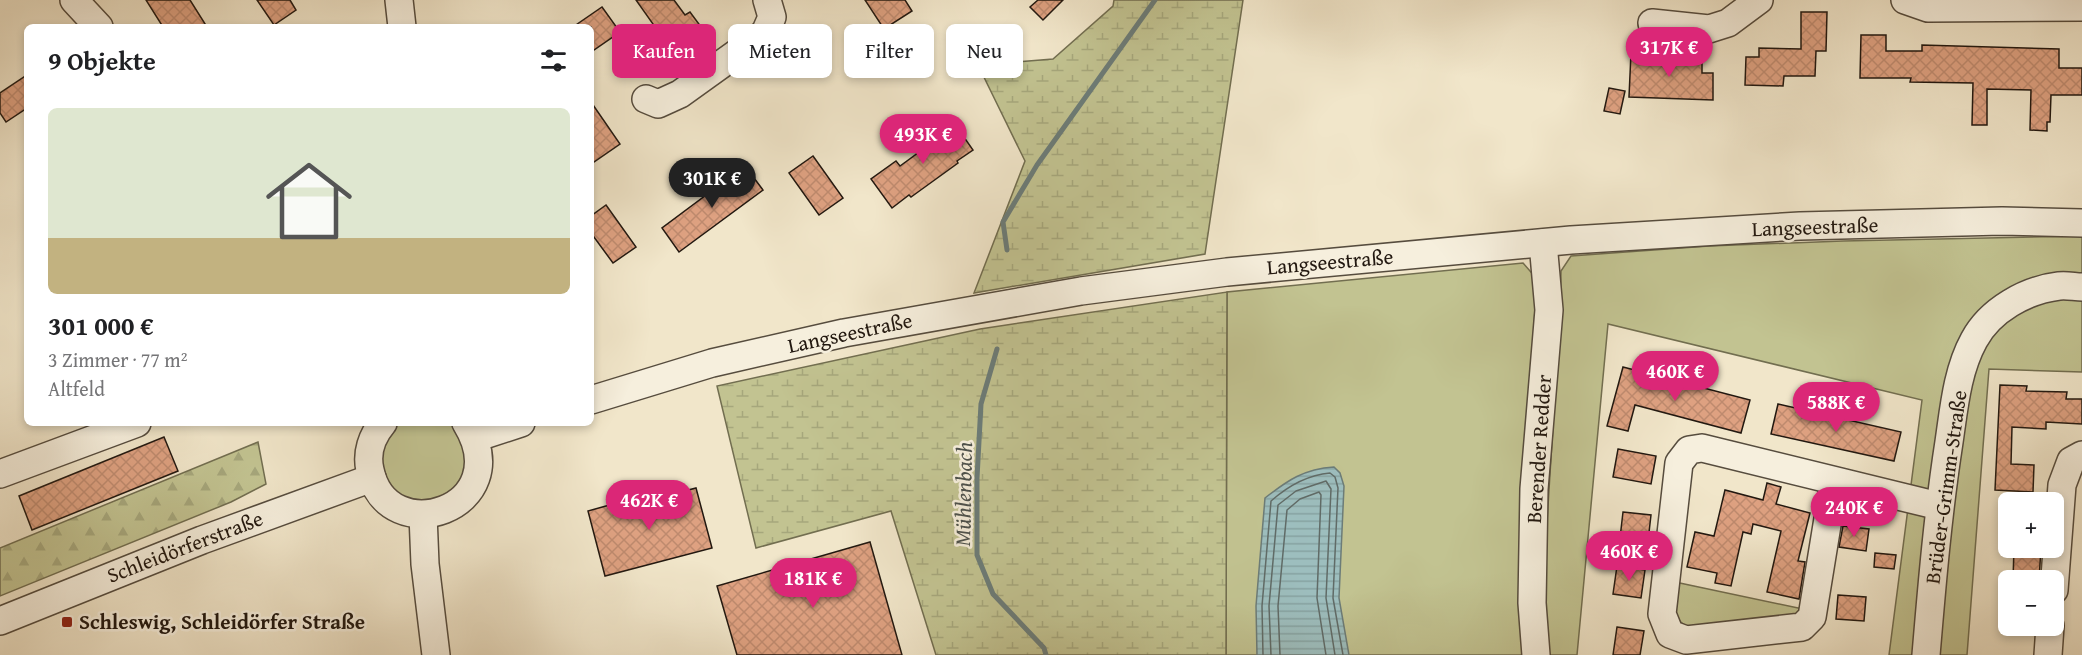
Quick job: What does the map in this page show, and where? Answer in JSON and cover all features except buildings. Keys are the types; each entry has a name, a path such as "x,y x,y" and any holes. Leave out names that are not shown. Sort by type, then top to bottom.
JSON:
{"street":[{"path":"75,0 96,24"},
{"path":"399,0 402,24"},
{"path":"646,99 658,104 680,94 765,33 772,17 767,0"},
{"path":"1652,23 1709,30 1728,23 1759,0"},
{"path":"1905,0 1928,8 2082,7"},
{"name":"Langseestraße","path":"594,399 712,363 844,333 1081,291 1227,272 1543,243 1800,226 2002,221 2082,223"},
{"name":"Berender Redder","path":"1536,655 1532,603 1534,489 1549,310 1543,243"},
{"name":"Brüder-Grimm-Straße","path":"1926,655 1939,506 1958,386 1974,340 1992,317 2011,302 2035,292 2060,286 2082,287"},
{"path":"0,474 129,426"},
{"path":"380,426 370,445 368,462 372,478 380,493 392,505 407,512 423,514 441,512 449,508 470,490 477,473 479,455 470,430 499,426"},
{"path":"1834,482 1812,617 1802,627 1686,640 1670,634 1662,614 1663,603 1679,463 1689,450 1702,448 1939,506"},
{"path":"2056,570 2062,484 2071,461 2082,455"},
{"name":"Schleidörferstraße","path":"0,621 202,540 372,478"},
{"path":"423,514 425,564 436,655"},
{"path":"2048,655 2049,636"}],"green space":[{"path":"1114,0 1243,0 1205,254 974,293 1025,161 984,78 1023,78 1023,61 1053,59 1113,6"},
{"path":"2082,236 2082,372 1989,369 1967,655 1889,655 1922,400 1608,324 1577,655 1547,655 1542,602 1561,271 1571,256 1709,246"},
{"path":"1523,263 1537,279 1524,479 1525,655 1226,655 1227,292"},
{"path":"1227,292 1226,655 936,655 891,511 756,548 717,386 980,329"},
{"path":"393,426 456,426 470,456 460,486 434,502 404,498 392,490 384,478 380,451"},
{"path":"258,442 266,484 231,502 0,596 0,548"},
{"path":"1675,582 1803,609 1798,617 1694,630 1676,617 1673,605"}],"water":[{"path":"1334,467 1340,473 1344,486 1339,598 1349,655 1257,655 1256,606 1265,498 1297,476 1314,470"}],"waterway":[{"name":"Mühlenbach","path":"1007,250 1003,222 1037,165 1155,0"},
{"name":"Mühlenbach","path":"997,349 981,404 977,478 977,555 993,594 1044,648 1046,655"}],"place":[{"name":"Schleswig, Schleidörfer Straße","path":"67,622"}]}
